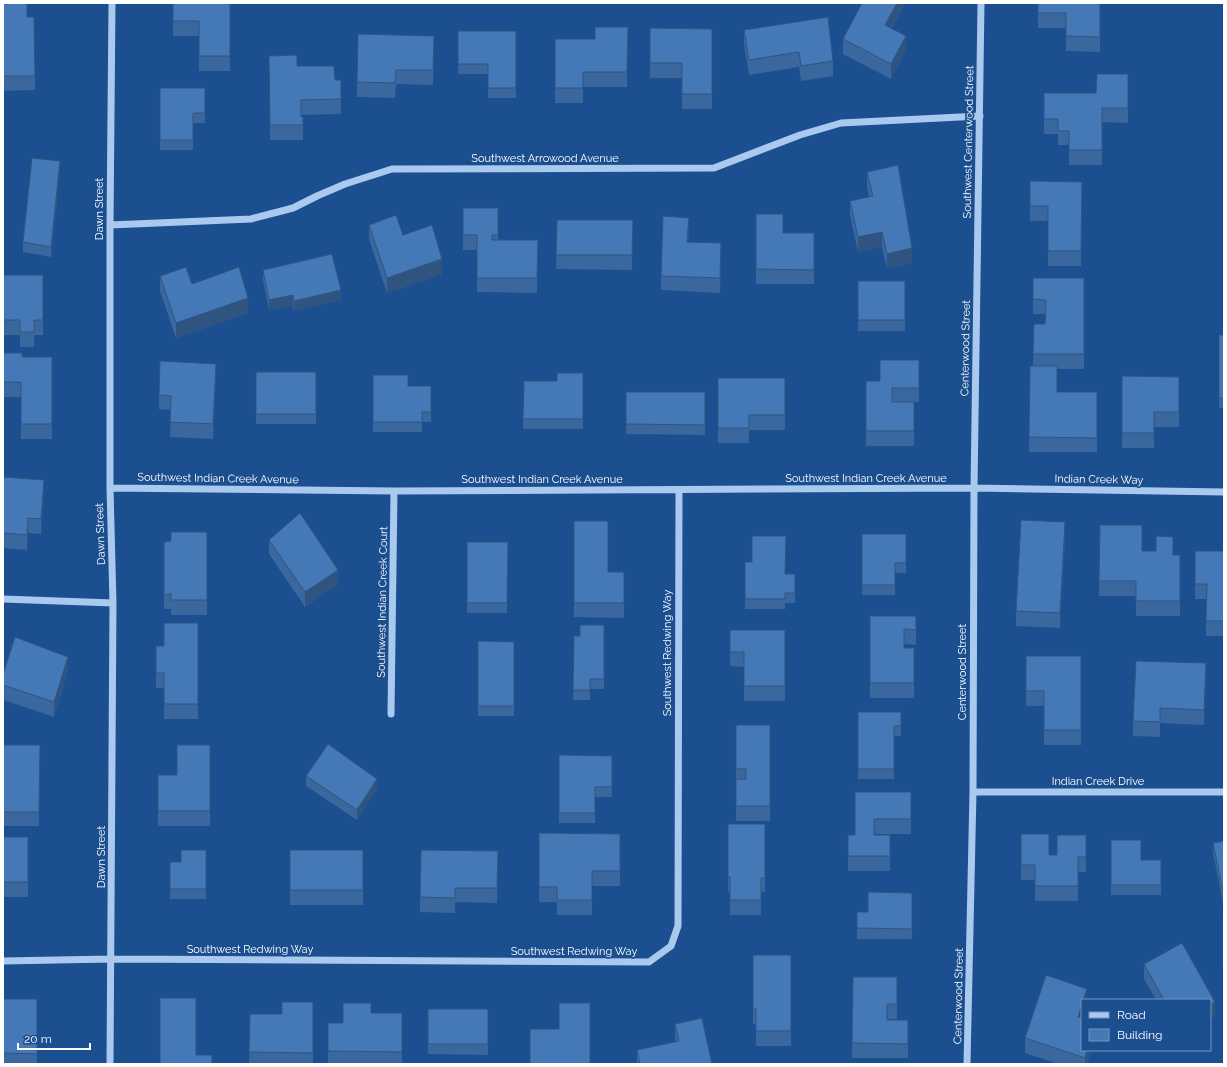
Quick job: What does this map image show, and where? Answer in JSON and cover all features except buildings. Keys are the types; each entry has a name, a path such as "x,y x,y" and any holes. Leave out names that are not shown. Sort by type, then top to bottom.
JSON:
{"street":[{"name":"Dawn Street","path":"110,1064 113,603 110,488 112,3"},
{"name":"Southwest Centerwood Street","path":"977,281 981,3"},
{"name":"Southwest Arrowood Avenue","path":"110,225 251,219 293,208 344,184 392,169 714,168 800,135 841,123 980,116"},
{"name":"Centerwood Street","path":"967,1064 973,792 974,488 977,281"},
{"name":"Southwest Indian Creek Avenue","path":"110,488 394,491 974,488"},
{"name":"Indian Creek Way","path":"974,488 1224,492"},
{"name":"Southwest Redwing Way","path":"3,961 111,959 649,962 671,946 678,926 679,490"},
{"name":"Southwest Indian Creek Court","path":"391,714 394,491"},
{"path":"3,599 113,603"},
{"name":"Indian Creek Drive","path":"973,792 1224,792"}]}
